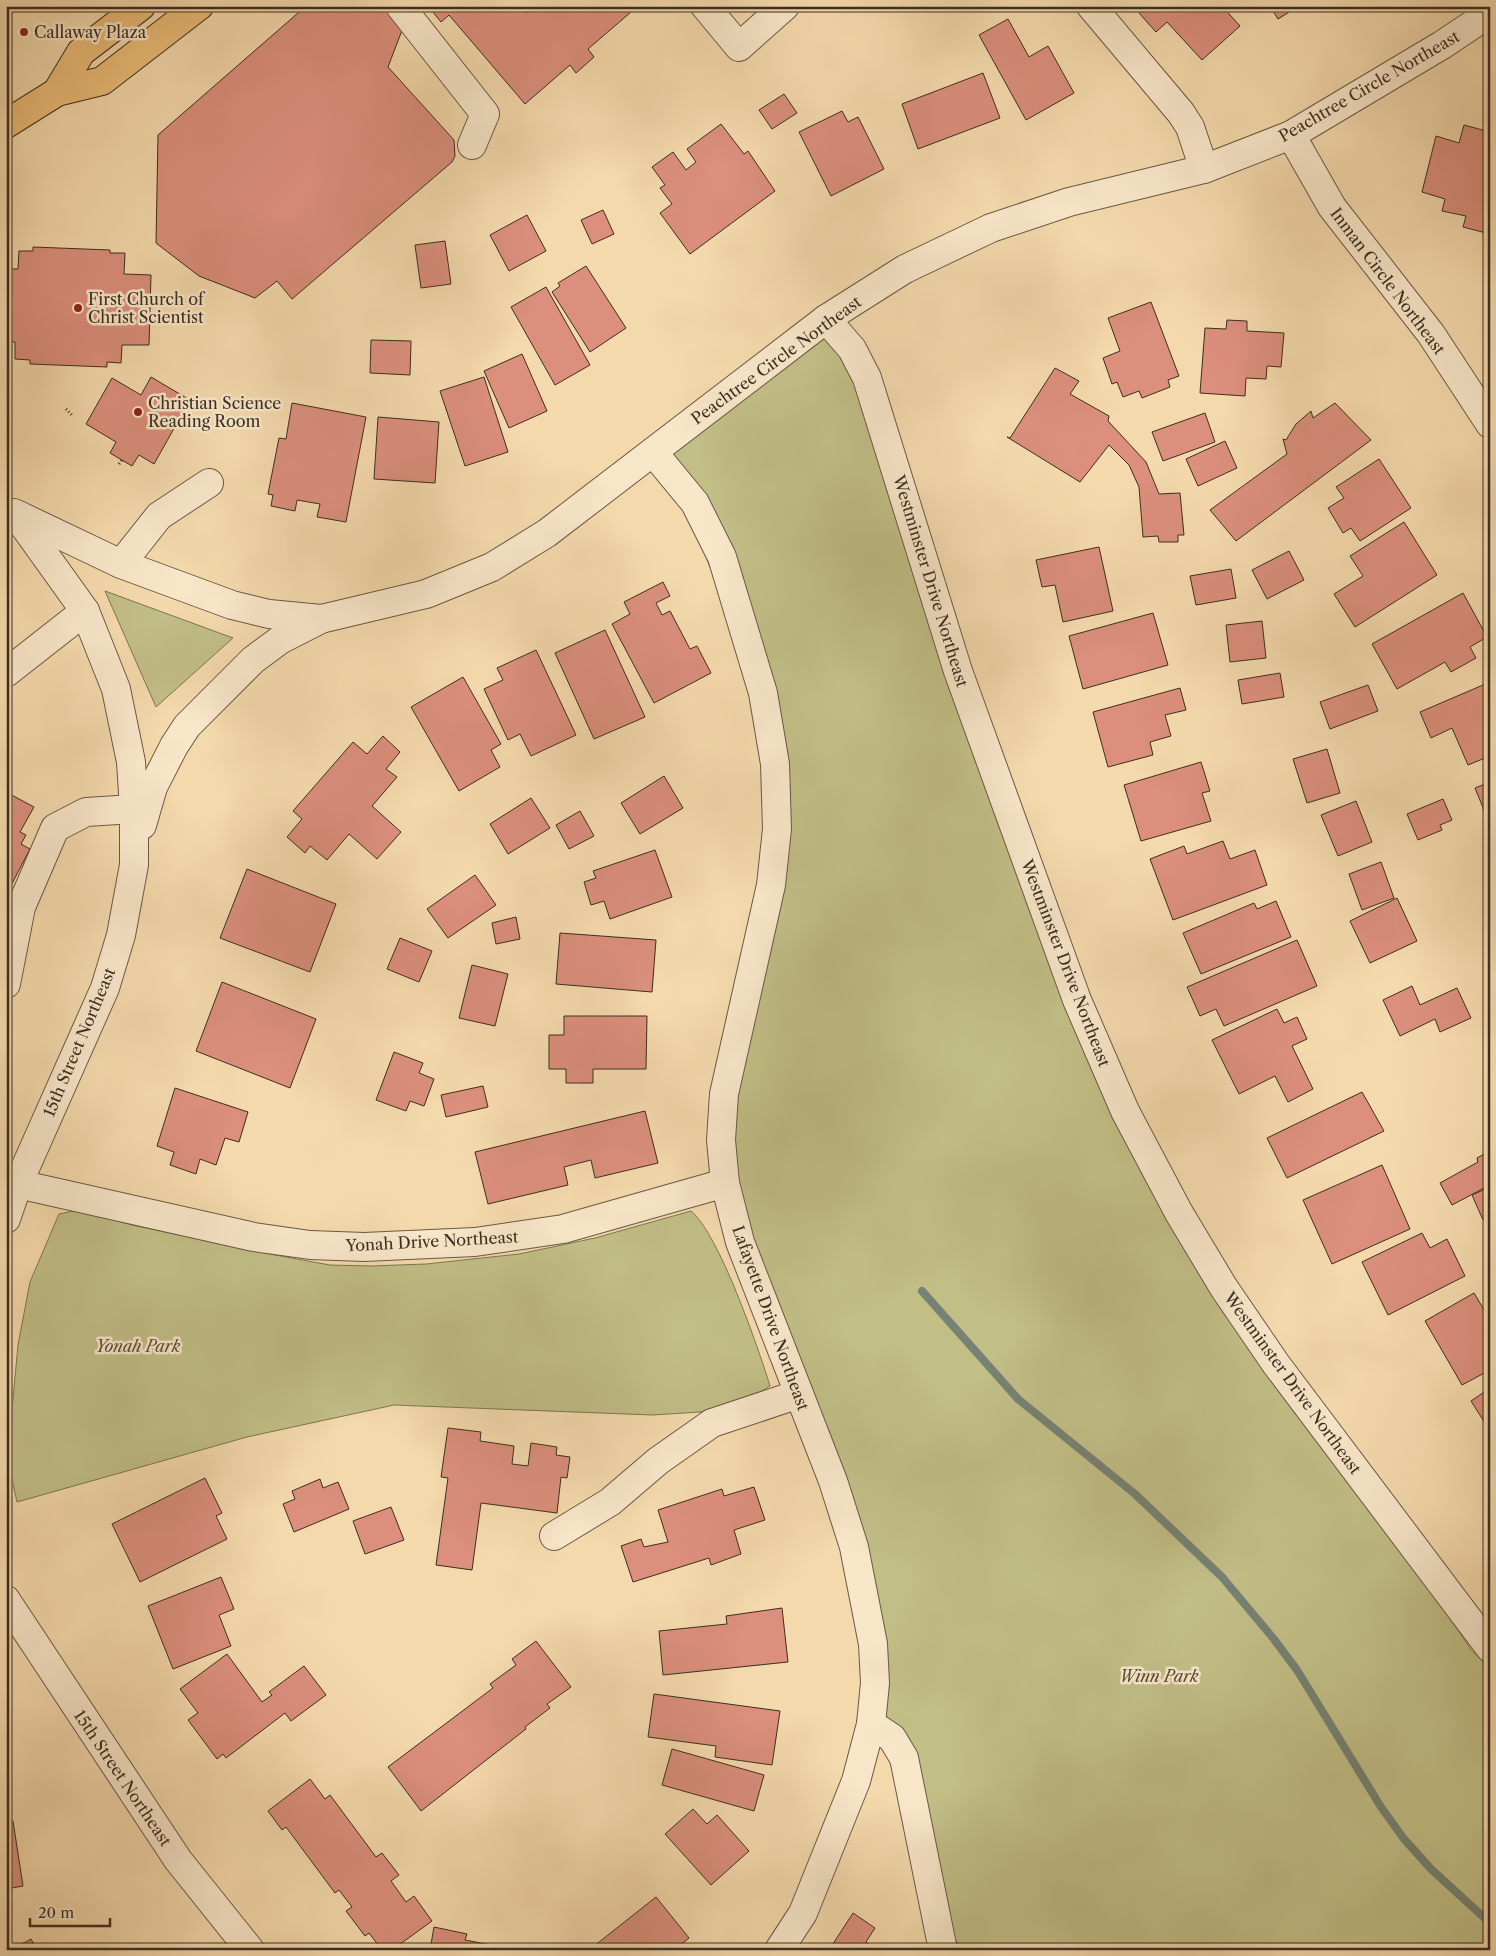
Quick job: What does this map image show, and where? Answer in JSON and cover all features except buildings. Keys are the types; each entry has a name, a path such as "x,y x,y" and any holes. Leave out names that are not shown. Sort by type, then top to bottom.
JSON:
{"main road":[{"path":"57,92 81,52 141,6"},
{"path":"6,124 57,92 102,81 200,6"}],"street":[{"path":"400,6 485,114 472,145"},
{"path":"705,6 739,47 785,6"},
{"path":"1091,6 1181,112 1190,127 1204,170"},
{"name":"Peachtree Circle Northeast","path":"134,865 143,819 153,787 174,746 187,726 253,660 280,640 321,619 426,594 492,566 547,533 826,319 905,269 991,228 1069,202 1204,170 1291,135 1442,45 1490,13"},
{"name":"Inman Circle Northeast","path":"1291,135 1332,207 1432,334 1490,424"},
{"name":"Westminster Drive Northeast","path":"826,319 852,349 867,378 958,671 1077,1000 1125,1111 1184,1221 1224,1288 1276,1364 1490,1648"},
{"name":"Lafayette Drive Northeast","path":"653,452 695,503 722,557 763,693 775,764 777,829 771,885 724,1094 721,1140 725,1183 740,1242 833,1481 854,1546 873,1644 874,1683 870,1724 856,1781 807,1904 779,1950"},
{"path":"121,564 159,516 209,483"},
{"name":"Peachtree Circle Northeast","path":"10,508 121,564 232,605 269,614 321,619"},
{"name":"15th Street Northeast","path":"6,1219 18,1184 19,1154 105,988 121,935 134,865 134,809 131,762 125,722 116,689 85,611 40,546 10,508"},
{"path":"6,672 85,611"},
{"path":"6,984 21,906 55,828 86,812 134,809"},
{"name":"Yonah Drive Northeast","path":"18,1184 254,1237 310,1244 364,1247 475,1242 563,1230 725,1183"},
{"path":"554,1536 610,1502 658,1461 712,1423 799,1394"},
{"name":"15th Street Northeast","path":"6,1600 172,1850 250,1950"},
{"path":"870,1724 892,1738 904,1758 943,1950"}],"path":[{"path":"66,409 72,416"},
{"path":"119,464 122,460"}],"green space":[{"name":"Winn Park","path":"821,325 861,380 1102,1075 1262,1339 1472,1651 1490,1668 1490,1950 962,1950 931,1901 865,1626 725,1176 772,778 724,603 658,434"},
{"path":"105,591 233,638 156,707"},
{"name":"Yonah Park","path":"78,1210 132,1225 275,1255 330,1265 371,1266 426,1264 519,1254 595,1238 691,1211 702,1224 725,1266 757,1345 770,1386 754,1396 700,1412 652,1415 394,1405 247,1437 17,1502 11,1475 12,1410 18,1345 30,1282 59,1214"}],"waterway":[{"path":"922,1291 1018,1399 1135,1494 1222,1577 1297,1670 1381,1807 1404,1839 1431,1869 1490,1923"}],"place":[{"name":"Callaway Plaza","path":"24,32"},
{"name":"First Church of Christ Scientist","path":"78,308"},
{"name":"Christian Science Reading Room","path":"138,412"}]}
